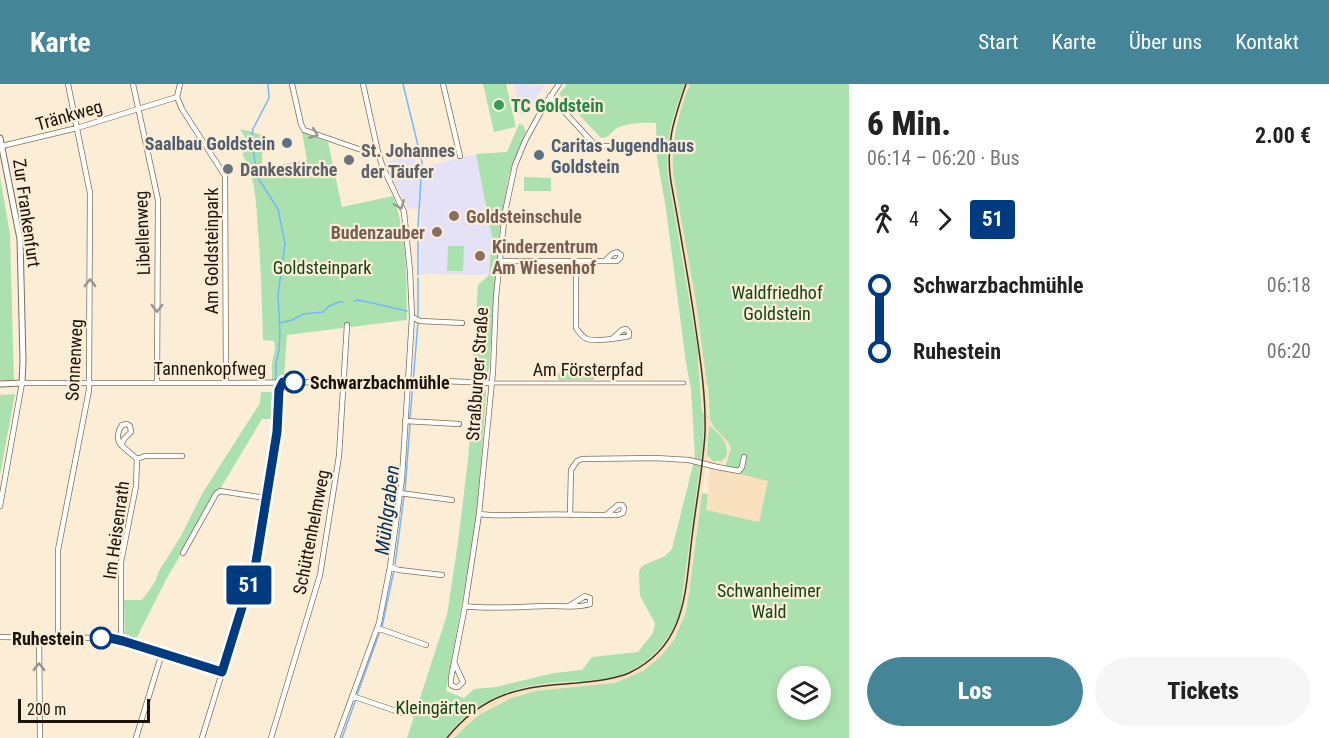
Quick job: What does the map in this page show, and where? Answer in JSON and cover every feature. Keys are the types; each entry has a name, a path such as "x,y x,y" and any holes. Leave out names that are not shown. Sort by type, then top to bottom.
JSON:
{"street":[{"name":"Sonnenweg","path":"58,637 58,550 89,390 90,193 68,84"},
{"name":"Libellenweg","path":"133,84 158,200 157,383"},
{"path":"177,97 180,84"},
{"path":"292,84 304,130 370,153 378,152"},
{"path":"337,738 356,697 380,629 393,567 403,493 408,421 407,382 412,317 404,212 382,165 363,84"},
{"path":"443,84 460,156"},
{"name":"Straßburger Straße","path":"454,662 462,679 461,686 458,687 453,686 451,682 454,662 465,606 479,514 494,361 499,261 505,212 516,165 530,129 559,84"},
{"path":"550,96 594,144 620,146"},
{"name":"Tränkweg","path":"2,146 77,128 177,97"},
{"name":"Am Goldsteinpark","path":"177,97 182,109 225,176 226,383"},
{"name":"Zur Frankenfurt","path":"0,138 21,252 22,383 0,506"},
{"path":"499,261 606,260"},
{"path":"576,261 576,328 588,339 613,338"},
{"path":"412,317 420,321 462,323"},
{"name":"Schüttenhelmweg","path":"271,738 320,575 339,456 347,325"},
{"path":"202,738 256,562 277,432 279,390 283,382"},
{"name":"Tannenkopfweg","path":"0,384 492,382"},
{"name":"Am Försterpfad","path":"492,382 684,383"},
{"path":"408,421 459,424"},
{"name":"Im Heisenrath","path":"121,445 136,459 136,486 121,562 123,641"},
{"name":"Im Heisenrath","path":"136,459 145,456 182,456"},
{"path":"570,514 571,470 577,461 582,459 689,460 739,471 744,457"},
{"path":"183,553 216,494 220,491 266,498"},
{"path":"403,493 452,500"},
{"path":"479,514 606,515"},
{"path":"393,567 399,570 442,575"},
{"path":"465,606 569,606"},
{"path":"380,629 426,645"},
{"path":"0,637 110,638 222,672"},
{"path":"39,637 40,738"},
{"path":"136,738 162,653"},
{"path":"356,697 402,713"}],"shaded area":[{"path":"514,84 545,85 521,118"},
{"path":"685,84 690,84 674,132 673,173 696,302 707,378 709,415 713,426 729,443 731,452 728,458 720,464 706,461 689,594 682,624 674,640 660,657 633,676 606,685 536,691 519,695 479,715 454,738 446,738 453,728 473,710 508,692 535,685 606,679 639,666 663,645 677,621 683,593 703,445 704,421 698,351 669,182 667,161 670,130","holes":["726,444 728,450 724,459 718,462 710,460 707,455 707,448"]},
{"name":"Goldsteinschule","path":"476,154 492,237 489,275 420,274 421,208 408,209 385,162 414,155 418,168"},
{"path":"710,467 769,480 759,522 705,510"}],"green space":[{"name":"TC Goldstein","path":"483,84 506,84 516,127 494,132"},
{"name":"Kleingärten","path":"567,84 685,84 670,132 667,169 698,351 704,415 703,445 680,612 661,647 641,665 630,671 604,679 545,684 514,690 491,699 471,712 453,728 446,738 407,738 447,615 468,460 473,388 484,388 486,392 479,494 473,542 446,691 464,698 474,689 496,687 554,673 582,670 592,657 638,652 653,633 655,623 640,596 639,572 642,566 665,556 672,549 695,457 691,389 657,158 656,123 625,125 601,138 559,94"},
{"name":"Schwanheimer Wald","path":"690,84 849,84 849,738 454,738 479,715 511,698 536,691 615,683 643,671 660,657 674,640 685,615 702,493 708,494 706,510 759,522 768,481 724,470 731,449 729,443 713,426 710,419 708,386 696,302 673,173 674,139"},
{"path":"519,124 523,125 526,132 508,180 500,227 489,369 485,378 472,379 478,285 489,275 492,237 476,154 507,152"},
{"name":"Goldsteinpark","path":"240,129 263,136 262,165 274,169 278,165 307,160 302,132 328,142 342,207 393,196 404,242 407,320 287,335 284,377 278,377 277,380 272,380 274,341 263,340 256,200 253,181 242,154 250,146"},
{"path":"0,177 10,234 14,381 0,380"},
{"path":"524,177 551,178 551,191 524,191"},
{"path":"448,246 464,246 463,271 447,271"},
{"path":"594,372 594,380 558,380 558,373"},
{"path":"261,392 273,392 272,419 262,419 168,576 134,643 125,640 124,600 142,600 155,582 202,494 260,403"},
{"path":"15,394 0,475 0,395"},
{"path":"709,426 720,435 725,443 726,457 721,461 713,461 707,455"}],"waterway":[{"path":"268,84 269,98 253,129 251,138 258,178 278,209 285,244 278,295 280,332 276,380"},
{"name":"Mühlgraben","path":"403,84 422,162 418,275"},
{"name":"Mühlgraben","path":"418,278 418,317"},
{"path":"354,301 359,300 407,311"},
{"path":"280,323 303,314 323,312 329,306 343,302"},
{"name":"Mühlgraben","path":"410,419 418,322"},
{"name":"Mühlgraben","path":"405,491 410,424"},
{"name":"Mühlgraben","path":"395,565 404,496"},
{"name":"Mühlgraben","path":"382,627 394,570"},
{"name":"Mühlgraben","path":"357,695 380,631"},
{"name":"Mühlgraben","path":"342,738 356,699"}],"tram line":[{"path":"447,738 475,711 505,695 538,687 603,680 629,673 648,661 662,648 673,632 680,615 687,578 705,433 700,356 669,169 672,132 686,84"}],"bus line":[{"name":"51","path":"101,638 123,641 222,672 256,562 277,432 279,390 283,382 294,382"}],"place":[{"name":"TC Goldstein","path":"499,105"},
{"name":"Saalbau Goldstein","path":"287,143"},
{"name":"Caritas Jugendhaus Goldstein","path":"539,155"},
{"name":"St. Johannes der Täufer","path":"349,160"},
{"name":"Dankeskirche","path":"228,169"},
{"name":"Goldsteinschule","path":"454,216"},
{"name":"Budenzauber","path":"437,232"},
{"name":"Kinderzentrum Am Wiesenhof","path":"480,256"},
{"name":"Schwarzbachmühle","path":"294,382"},
{"name":"Ruhestein","path":"101,638"}],"park label":[{"name":"Waldfriedhof Goldstein","path":"777,302"}]}
